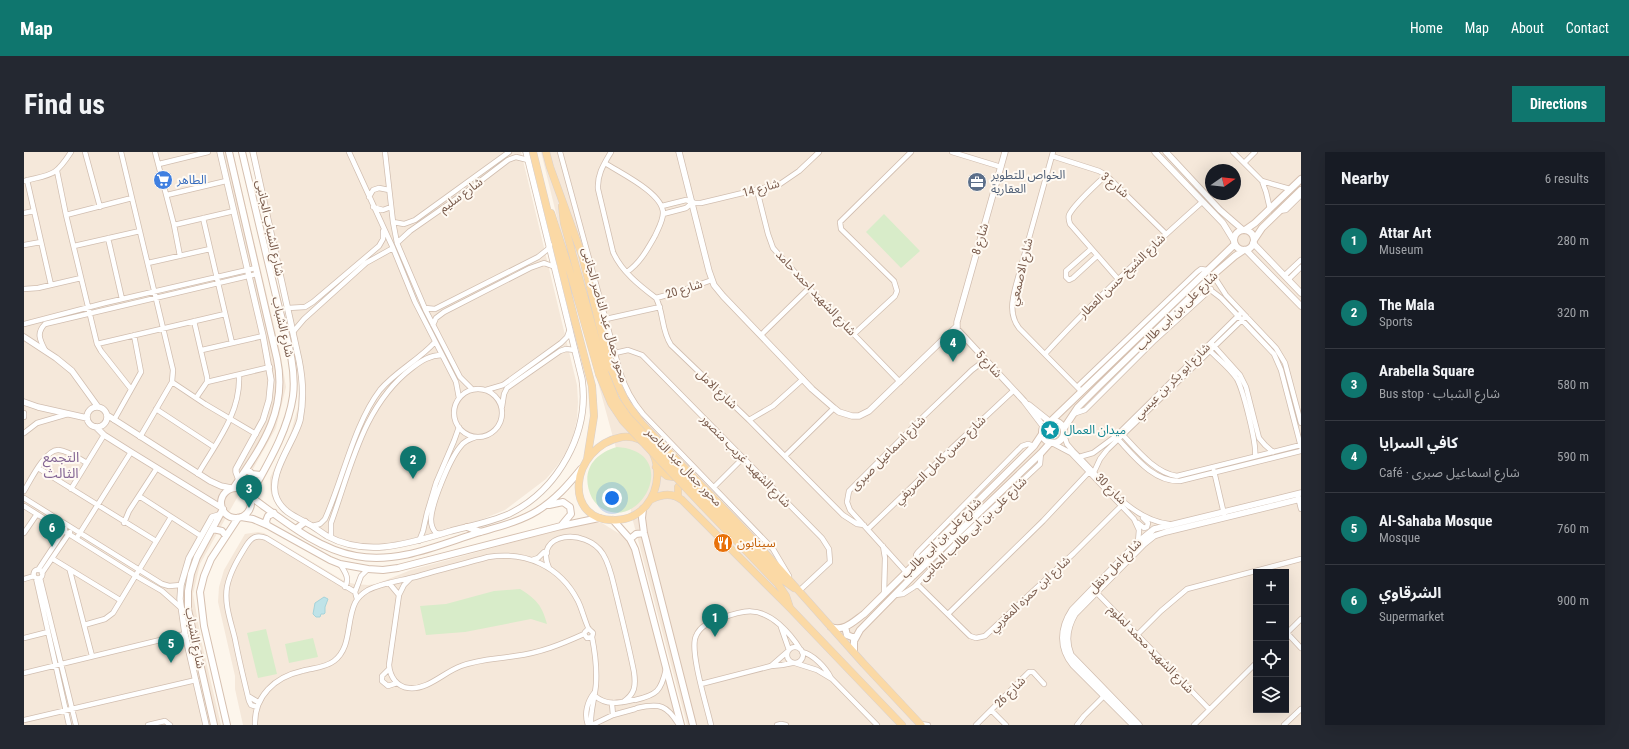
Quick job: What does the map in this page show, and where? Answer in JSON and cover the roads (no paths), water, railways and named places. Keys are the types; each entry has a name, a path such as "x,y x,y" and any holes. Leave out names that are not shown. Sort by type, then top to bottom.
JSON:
{"main road":[{"name":"شارع الشباب","path":"229,152 278,366 280,388 277,407 266,437 247,469 233,488"},
{"name":"شارع الشباب","path":"242,152 287,340 293,381 293,397 288,416 275,449 250,497"},
{"path":"533,152 566,299 593,390 594,416 587,460"},
{"name":"محور جمال عبد الناصر","path":"546,152 582,255 611,371 621,393 637,418 749,535 831,627 921,724"},
{"path":"1301,179 1270,209 1244,230 1237,233 1234,242 1237,248 1245,250 1251,247 1262,228 1301,190"},
{"path":"562,200 564,223 605,372 616,400 634,424 785,583 797,589"},
{"path":"545,201 557,227 599,374 611,403 629,429 778,584 786,596 790,608"},
{"path":"1244,230 1252,235 1254,241"},
{"name":"شارع على بن ابى طالب","path":"1048,422 1079,389 1207,270 1234,242"},
{"name":"شارع على بن ابى طالب","path":"1064,432 1073,414 1102,388 1166,325 1213,275 1235,256 1245,250"},
{"path":"637,418 637,431 642,441 651,451 656,467 657,481 652,499 643,509 627,518 613,520 599,518 561,526 415,565 383,570 340,564 309,550 267,525 253,519 229,516 222,509 222,497 226,492 233,488 244,489 250,497 296,529 333,549 356,556 384,558 412,553 525,518 546,506 555,498 598,447 611,440 629,437 642,441"},
{"path":"1048,422 1059,422 1064,432 1059,441 1051,443 1046,441 1042,434 1048,422"},
{"name":"شارع على بن ابى طالب","path":"845,627 864,614 1034,446 1042,434"},
{"name":"شارع على بن ابى طالب","path":"855,637 895,595 934,561 1014,484 1051,443"},
{"path":"1034,446 1041,453"},
{"path":"656,467 663,474 672,478 694,478"},
{"path":"247,469 252,474 261,475"},
{"path":"581,469 578,483 580,498 587,509 599,518"},
{"path":"678,497 677,489 681,482 694,478"},
{"name":"محور جمال عبد الناصر","path":"652,499 663,495 678,497 790,608 902,725"},
{"path":"240,517 247,513 251,508 250,497"},
{"path":"546,506 560,502 569,505 570,514 561,526"},
{"name":"شارع الشباب","path":"214,725 192,628 188,600 190,578 197,557 213,529 222,509"},
{"path":"643,509 642,518 644,533 693,725"},
{"path":"267,525 266,521 268,516 274,513"},
{"name":"شارع الشباب","path":"227,725 204,626 200,600 204,576 215,551 240,517"},
{"path":"613,520 630,539 635,549 680,725"},
{"path":"296,529 304,522"},
{"path":"468,526 481,532"},
{"path":"213,529 222,531 226,536"},
{"path":"630,539 636,534 644,533"},
{"path":"192,628 204,626"},
{"path":"831,627 845,627 847,635 855,637 854,652"}],"street":[{"path":"51,285 34,211 25,180 57,171 71,152"},
{"path":"85,152 100,207"},
{"path":"121,152 173,370 172,382 140,437"},
{"path":"155,152 167,195 180,256"},
{"path":"159,164 188,154 208,152"},
{"path":"220,152 270,367 271,380 269,400 263,420 236,469 239,480"},
{"name":"شارع الشباب الجانبى","path":"253,152 301,370 303,397 299,422 294,438 278,471 274,485 275,494 284,510 304,522"},
{"path":"349,152 393,248 415,302 456,382 459,398"},
{"path":"385,152 391,207 397,243 433,325 460,377 472,390"},
{"name":"شارع سليم","path":"397,243 410,231 466,192 509,152"},
{"path":"304,522 331,538 352,544 387,547 419,541 509,514 529,501 559,472 572,448 580,425 584,402 582,377 570,329 566,299 555,267 553,244 526,152"},
{"name":"محور جمال عبد الناصر الجانبى","path":"560,152 615,353 627,391 637,407 773,549 797,589"},
{"path":"611,152 597,179 613,252 617,260 640,286 656,298"},
{"path":"679,152 712,280 722,296 803,378 839,412 852,416 865,414 874,408 956,326"},
{"name":"شارع 14","path":"692,203 706,202 757,190 785,181 799,171 820,152"},
{"path":"854,334 895,296 897,291 894,281 841,229 840,222 911,152"},
{"path":"952,152 1001,167"},
{"name":"شارع 8","path":"956,326 1005,152"},
{"path":"1155,152 1223,223 1234,242"},
{"path":"1166,152 1220,210 1244,230"},
{"path":"1233,152 1262,181 1270,209"},
{"path":"1244,163 1255,152"},
{"name":"شارع 3","path":"1052,154 1106,175 1166,234"},
{"name":"شارع الاصمعي","path":"1052,154 1016,285 1012,313 1016,323 1079,389"},
{"name":"شارع سليم","path":"393,222 400,224 411,222 462,187 512,158 520,157 528,160"},
{"path":"605,163 653,193 658,198 662,206 663,214 660,226 640,261 627,272"},
{"path":"57,171 97,344 131,390"},
{"path":"1106,175 1068,217 1070,224 1118,279"},
{"path":"167,195 226,181"},
{"path":"1262,181 1290,189"},
{"path":"462,187 466,192"},
{"path":"369,197 373,190 379,188 389,190"},
{"name":"شارع الشهيد احمد حامد","path":"757,190 771,244 776,252 900,382"},
{"path":"1279,211 1286,210 1301,195"},
{"path":"66,215 132,198"},
{"path":"443,200 447,206"},
{"path":"662,206 686,200 692,203"},
{"name":"شارع الشيخ حسن العطار","path":"1045,354 1118,279 1202,202"},
{"path":"663,214 686,208 692,203"},
{"path":"373,207 383,210 391,207"},
{"path":"24,213 34,211"},
{"path":"174,225 234,211"},
{"path":"203,218 232,344"},
{"path":"288,308 305,307 316,300 379,246 383,239 383,229"},
{"path":"74,246 140,231"},
{"path":"108,238 122,299"},
{"path":"1254,241 1301,293"},
{"path":"24,245 41,242"},
{"path":"425,308 433,309 440,307 538,258 553,244"},
{"path":"379,246 383,253"},
{"path":"293,332 300,322 366,264 393,248"},
{"path":"148,262 210,249"},
{"path":"1091,249 1066,271 1066,277 1069,280 1073,278 1097,256"},
{"path":"1245,250 1301,306"},
{"path":"538,258 541,259 540,264"},
{"path":"1287,277 1301,260"},
{"path":"433,325 436,318 444,312 544,262 555,267"},
{"path":"1287,277 1301,267"},
{"path":"45,350 39,336 39,332 43,326 89,313 156,299 256,271"},
{"path":"1213,275 1226,295 1246,316 1285,363 1301,423"},
{"path":"24,289 81,278"},
{"name":"شارع 20","path":"656,298 712,280"},
{"path":"24,324 122,299 217,281"},
{"path":"1117,438 1150,471 1170,481 1180,481 1255,456 1301,446 1274,349 1242,321 1221,298 1204,285"},
{"path":"761,335 809,288"},
{"path":"1166,325 1211,289"},
{"name":"شارع الامل","path":"656,298 660,307 665,334 671,345 749,420 843,515 857,524 866,527"},
{"path":"316,300 320,305"},
{"path":"440,307 439,311 444,312"},
{"path":"606,319 660,307"},
{"name":"شارع ابو بكر بن عيسي","path":"948,614 1091,472 1100,458 1117,438 1242,312"},
{"path":"97,344 225,314"},
{"name":"شارع ابو بكر بن عيسي","path":"1122,433 1211,352 1246,316"},
{"path":"194,321 207,373 207,382 196,398"},
{"name":"شارع 5","path":"956,326 959,332 1013,391 1040,412 1048,422"},
{"path":"441,534 436,533 432,526 431,519 433,509 452,460 461,445 476,437 489,434 498,427 502,417 505,386 562,343 567,337 570,329"},
{"path":"114,420 141,372 134,335"},
{"path":"202,350 263,336"},
{"path":"24,337 45,350 72,371 98,407 104,410 107,416 216,485 233,488"},
{"path":"312,526 320,524 325,519 363,418 374,399 387,383 400,371 427,351 435,342"},
{"path":"562,343 564,345 564,349"},
{"path":"1211,343 1240,375 1246,387 1259,438 1264,445 1273,452"},
{"path":"1207,347 1232,373 1239,383 1255,444 1255,456"},
{"path":"476,437 466,434 459,427 454,416 456,403 459,398 467,391 486,390 505,386 564,349 575,350"},
{"name":"شارع الشهيد غريب منصور","path":"615,353 628,350 642,355 820,536 829,549 830,562 797,589"},
{"path":"427,351 430,354 430,357"},
{"path":"331,538 331,524 369,421 379,402 392,386 407,372 430,357 442,355"},
{"name":"شارع اسماعيل صبرى","path":"906,572 850,510 847,502 849,491 924,416 972,370 985,360"},
{"path":"207,382 270,367"},
{"path":"198,474 231,419 237,399 239,375"},
{"path":"456,382 459,381 460,377"},
{"path":"749,420 773,406 803,378"},
{"path":"172,382 256,434"},
{"path":"486,390 496,396 502,407"},
{"name":"شارع حسن كامل الصريفي","path":"866,527 1013,391"},
{"path":"24,402 38,407 87,418 91,425 96,427 104,435 222,509"},
{"path":"87,418 90,410 98,407"},
{"path":"785,456 834,408"},
{"path":"156,409 214,447"},
{"path":"24,433 37,423 68,414"},
{"path":"96,427 103,425 107,416"},
{"path":"363,418 369,421"},
{"path":"419,541 425,526 429,503 436,483 459,427"},
{"name":"شارع 30","path":"1064,432 1070,447 1136,522"},
{"path":"1122,433 1156,467 1170,475 1183,475 1214,470 1301,451"},
{"path":"71,489 104,435"},
{"name":"شارع ابو بكر بن عيسي","path":"1079,457 1093,453 1117,438"},
{"path":"454,442 458,441 461,445"},
{"name":"شارع 30","path":"1051,443 1069,451 1129,507 1141,516 1156,522 1171,525"},
{"path":"24,491 38,468 52,451 58,449 87,463"},
{"path":"78,536 131,452"},
{"path":"714,487 743,458"},
{"path":"38,468 156,541"},
{"path":"124,522 129,511 157,468"},
{"path":"1214,470 1224,515"},
{"path":"139,496 201,536"},
{"path":"1299,496 1301,509"},
{"name":"شارع امل دنقل","path":"1139,725 1068,659 1063,646 1064,629 1069,615 1074,607 1094,591 1154,536 1224,515 1299,496"},
{"path":"24,498 65,528 69,534 78,536 162,584 169,586 181,585"},
{"path":"24,506 65,528 72,529 78,536 136,576 168,595 180,607"},
{"name":"شارع ابن حمزه المغربي","path":"917,584 973,637 978,638 985,636 1121,506"},
{"path":"24,533 37,514"},
{"path":"206,725 180,607 181,585 189,558 212,517 219,515"},
{"name":"شارع امل دنقل","path":"1094,591 1138,542 1154,529 1224,515"},
{"path":"1136,522 1144,528 1147,527 1148,523 1141,516"},
{"path":"84,625 110,616 171,517"},
{"path":"325,519 328,521 333,519"},
{"path":"1136,522 1140,533 1138,542"},
{"path":"425,526 432,526"},
{"path":"65,528 38,575 48,632 69,725"},
{"path":"24,579 38,575 53,559 72,529"},
{"path":"257,705 248,696 226,594 228,582 233,569 249,541 254,537 262,536 355,592"},
{"path":"549,568 546,560 550,545 557,539 567,536 584,539 597,547 603,554 607,562 627,641 636,686 632,694 623,702"},
{"path":"883,546 885,558 884,594"},
{"path":"532,560 538,558 544,552 547,553"},
{"path":"255,725 257,705 265,692 277,681 297,672 326,665 338,657 346,644 354,607 357,600 367,591 389,583 497,556 515,556 532,560 549,568 563,580 583,609 588,629 593,632 592,637 596,665 595,694 591,711 590,725 613,715 654,705 663,707 671,713 680,725"},
{"path":"53,559 70,571 120,600"},
{"path":"1137,635 1161,611 1187,589 1301,559"},
{"name":"شارع على بن ابى طالب الجانبى","path":"895,595 906,593 917,584 934,561"},
{"path":"340,564 347,576 347,583 345,587"},
{"path":"357,600 355,592 361,576 368,569"},
{"path":"70,571 92,656"},
{"path":"38,575 76,725"},
{"path":"411,578 404,585 399,594 389,669 397,684 410,689 421,687 468,663 544,650 584,634 588,629"},
{"path":"389,583 399,594"},
{"name":"شارع الشهيد محمد لملوم","path":"1094,591 1209,710"},
{"path":"701,684 771,666 794,663 803,658 801,650 795,639 780,625 763,613 753,611 731,615 706,624 700,629 695,636 694,652 701,684 712,725"},
{"path":"1289,630 1301,619"},
{"path":"780,625 788,651 787,658 794,663 817,670 832,679"},
{"path":"24,638 48,632"},
{"path":"24,673 185,634"},
{"path":"584,634 587,638 592,637"},
{"path":"1289,636 1301,648"},
{"path":"771,666 794,647 812,656 827,671 832,679 877,725"},
{"path":"595,694 602,701 612,704 636,700 654,694 659,690 662,684 666,666"},
{"path":"1194,725 1253,666"},
{"path":"389,669 382,676 382,681 388,686 397,684"},
{"name":"شارع 26","path":"976,725 1029,672 1034,674 1044,684"},
{"path":"24,720 196,680"},
{"path":"1077,725 1106,694"},
{"name":"شارع امل دنقل","path":"1106,694 1133,725"},
{"path":"636,700 638,708"},
{"path":"612,704 613,715"},
{"path":"1284,725 1301,709"},
{"path":"991,710 1006,725"},
{"path":"148,725 165,721 170,725"},
{"path":"921,724 928,725"},
{"path":"772,725 786,725"}],"water":[{"path":"324,597 328,599 325,607 325,613 321,614 320,617 316,617 313,614 315,603"}],"place":[{"name":"الطاهر","path":"163,180"},
{"name":"الخواص للتطوير العقارية","path":"977,182"},
{"name":"كافي السرايا","path":"953,362"},
{"name":"ميدان العمال","path":"1050,430"},
{"name":"The Mala","path":"413,479"},
{"name":"Arabella Square","path":"249,508"},
{"name":"سينابون","path":"723,543"},
{"name":"الشرقاوي","path":"52,547"},
{"name":"Attar Art","path":"715,637"},
{"name":"Al-Sahaba Mosque","path":"171,663"}],"district":[{"name":"التجمع الثالث","path":"61,466"}]}
